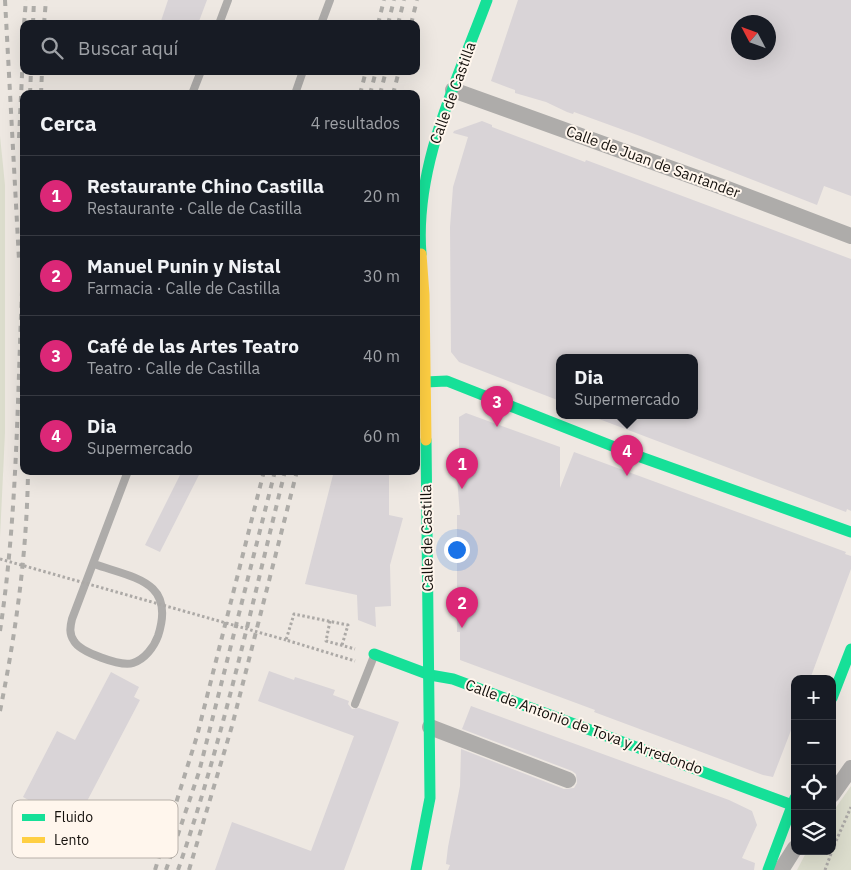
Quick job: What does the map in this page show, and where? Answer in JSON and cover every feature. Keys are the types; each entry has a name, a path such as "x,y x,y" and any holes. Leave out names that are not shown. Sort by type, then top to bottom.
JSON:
{"main road":[{"name":"Calle de Castilla","path":"420,221 431,152 487,0"},
{"name":"Calle de Castilla","path":"416,870 430,798 424,295 420,241"},
{"path":"425,382 447,381 635,455 851,532"},
{"path":"836,688 851,649"},
{"name":"Calle de Antonio de Tova y Arredondo","path":"374,654 430,675 462,682 791,800"},
{"path":"768,870 791,809"}],"street":[{"name":"Calle de Juan de Santander","path":"454,90 725,188 851,236"},
{"path":"430,727 568,780"},
{"path":"836,789 851,768"},
{"path":"781,870 791,854"}],"lane":[{"path":"220,20 228,0"},
{"path":"322,20 330,0"},
{"path":"194,90 199,75"},
{"path":"297,90 302,75"},
{"path":"94,564 144,582 153,588 161,602 163,616 155,643 145,656 133,663 120,664 85,651 77,645 72,637 72,619 127,475"},
{"path":"355,704 374,654"}],"path":[{"path":"0,559 286,640 370,666"},
{"path":"286,640 294,614 348,625 340,645 326,641 330,622"},
{"path":"836,842 851,807"},
{"path":"825,870 831,855"}],"green space":[{"path":"0,136 5,185 5,433 0,537"},
{"path":"851,786 851,870 797,870 805,855 836,855 836,807"}],"building":[{"path":"168,0 207,0 200,20 161,20"},
{"path":"518,0 851,0 851,196 824,186 817,205 640,136 574,112 573,114 567,112 546,102 515,93 515,90 491,81"},
{"path":"482,121 492,125 492,127 585,162 586,160 851,259 851,511 847,509 846,512 599,419 698,419 698,354 556,354 556,399 459,362 451,352 450,227 453,187 468,137 453,133"},
{"path":"466,413 560,447 560,488 574,452 846,552 845,554 851,556 851,569 811,675 791,675 791,730 773,777 763,775 594,712 595,710 460,660 460,632 457,632 457,515 460,515 456,465 459,465 459,417"},
{"path":"180,475 199,475 160,552 145,545"},
{"path":"333,475 389,475 389,515 403,518 390,565 391,606 375,607 376,627 358,620 357,595 305,584"},
{"path":"269,671 294,680 295,677 335,690 333,695 349,701 348,704 352,709 359,708 399,722 344,870 215,870 232,822 311,851 354,736 258,701"},
{"path":"111,672 139,687 134,697 140,700 88,800 28,800 23,797 57,731 75,740"},
{"path":"471,706 729,800 752,811 757,825 742,858 755,863 754,870 448,870 450,865 446,864 448,847 460,786 461,749 564,789 574,788 577,783 576,774 572,771 462,729"}],"railway":[{"path":"5,0 19,260"},
{"path":"24,20 26,0"},
{"path":"33,20 34,0"},
{"path":"44,20 46,0"},
{"path":"379,20 384,0"},
{"path":"389,20 394,0"},
{"path":"399,20 404,0"},
{"path":"412,20 417,0"},
{"path":"21,90 22,75"},
{"path":"30,90 31,75"},
{"path":"41,90 42,75"},
{"path":"361,90 365,75"},
{"path":"371,90 375,75"},
{"path":"381,90 385,75"},
{"path":"394,90 398,75"},
{"path":"19,138 20,117"},
{"path":"0,631 11,536 20,346"},
{"path":"0,711 20,592 28,475"},
{"path":"177,800 197,736 263,475"},
{"path":"178,834 199,772 274,475"},
{"path":"178,870 223,722 284,475"},
{"path":"189,870 232,726 296,475"},
{"path":"155,870 159,858"},
{"path":"166,870 170,858"}],"traffic: fast":[{"path":"421,254 421,221 424,189 431,156 451,93 487,0"},
{"path":"425,382 447,381 635,455 851,532"},
{"path":"416,870 430,798 426,440"},
{"path":"836,688 851,649"},
{"path":"374,654 430,675 453,679 791,805"},
{"path":"768,870 791,809"}],"traffic: slow":[{"path":"421,254 424,295 426,440"}],"place":[{"name":"Café de las Artes Teatro","path":"497,427"},
{"name":"Dia","path":"627,476"},
{"name":"Restaurante Chino Castilla","path":"462,489"},
{"name":"Manuel Punin y Nistal","path":"462,628"}]}
